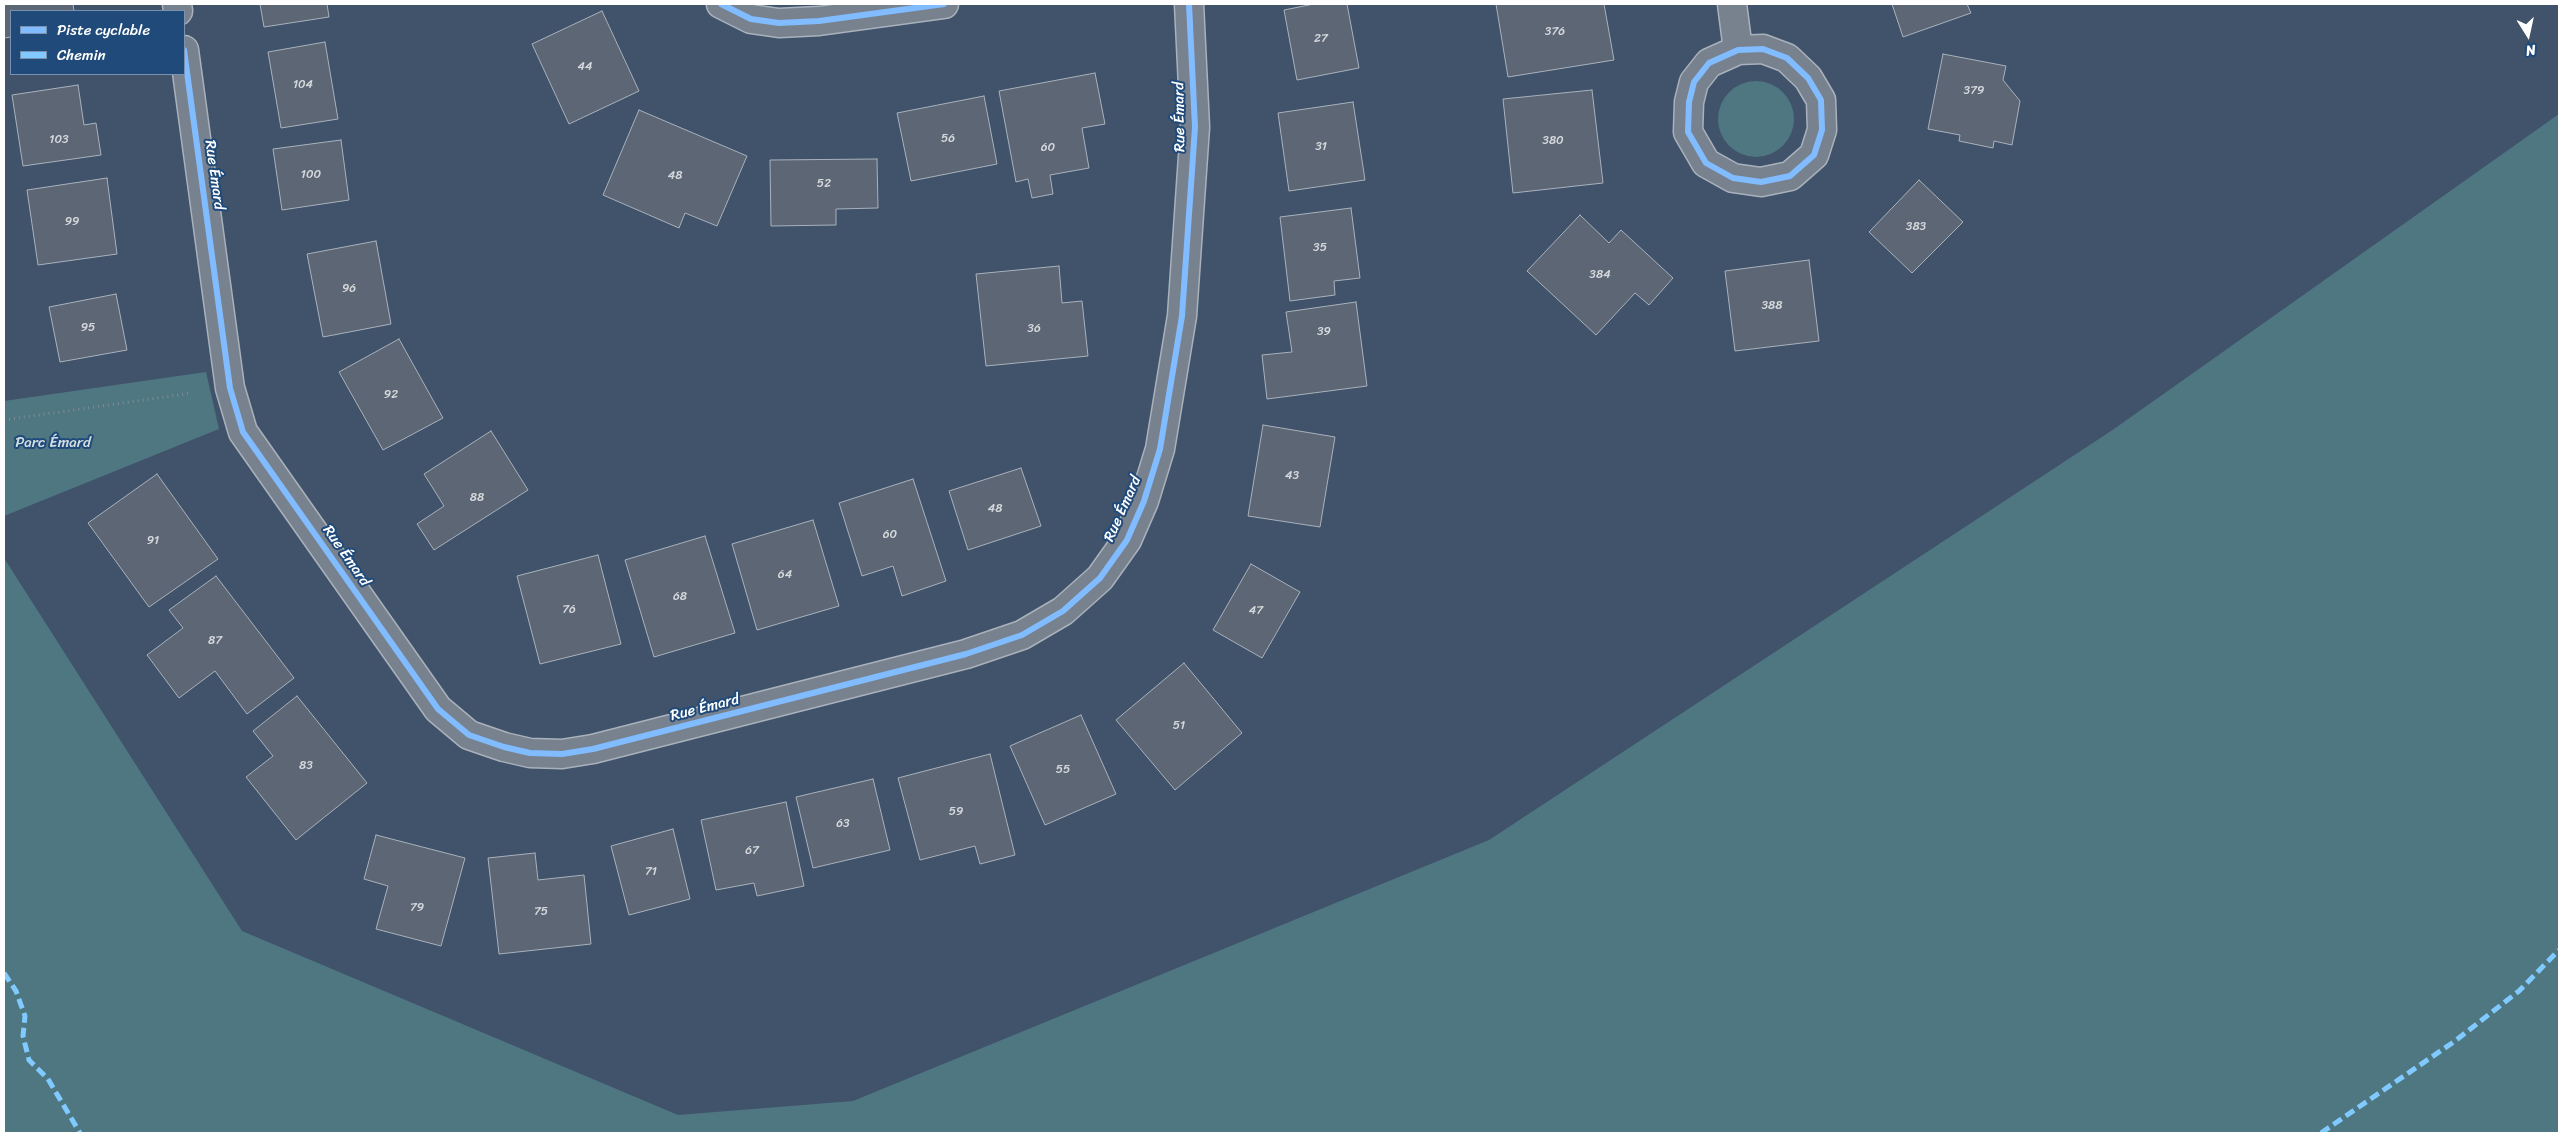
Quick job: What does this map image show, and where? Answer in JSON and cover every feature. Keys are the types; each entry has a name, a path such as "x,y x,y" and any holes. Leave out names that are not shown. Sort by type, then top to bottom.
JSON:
{"street":[{"path":"721,4 751,19 778,23 819,21 944,4"},
{"name":"Rue Émard","path":"185,57 230,388 243,432 438,709 469,735 504,747 530,753 562,754 593,749 966,654 1022,635 1063,611 1100,578 1127,540 1144,501 1160,449 1182,316 1190,225 1195,127 1189,4"},
{"path":"1732,4 1738,50"},
{"path":"1763,49 1787,58 1808,78 1821,100 1822,130 1814,155 1790,176 1761,182 1733,178 1706,163 1688,132 1689,102 1694,82 1709,63 1738,50 1763,49"}],"path":[{"path":"4,420 230,388"}],"green space":[{"path":"1756,81 1771,84 1783,92 1791,104 1794,119 1791,134 1783,146 1771,154 1756,157 1741,154 1729,146 1721,134 1718,119 1721,104 1729,92 1741,84"},
{"path":"2559,114 2559,1133 4,1133 4,558 242,931 678,1115 853,1101 1489,840 2114,429"},
{"name":"Parc Émard","path":"206,372 219,429 4,516 4,401"}],"building":[{"path":"4,4 73,4 74,10 10,10 10,37 4,38"},
{"path":"260,4 327,4 329,17 264,27"},
{"path":"1314,4 1347,4 1359,68 1297,80 1284,10"},
{"path":"1496,4 1604,4 1614,60 1508,77"},
{"path":"1892,4 1967,4 1971,13 1903,37"},
{"path":"602,11 639,91 569,124 532,44"},
{"path":"325,42 338,119 281,128 268,52"},
{"path":"1943,54 2006,66 2003,80 2020,101 2012,145 1994,141 1993,148 1959,141 1960,135 1928,129"},
{"path":"1095,73 1105,124 1082,128 1089,168 1050,175 1053,194 1032,198 1028,179 1016,182 999,91"},
{"path":"78,85 84,125 96,123 101,155 23,166 12,95"},
{"path":"1592,90 1603,183 1513,193 1503,99"},
{"path":"984,96 997,164 911,181 897,113"},
{"path":"1353,102 1365,180 1289,191 1278,113"},
{"path":"639,110 747,156 717,226 685,213 679,228 603,195"},
{"path":"341,140 349,200 282,210 273,149"},
{"path":"877,159 878,208 836,209 836,225 771,226 770,160"},
{"path":"107,178 117,254 38,265 27,190"},
{"path":"1919,180 1963,222 1912,273 1869,232"},
{"path":"1351,208 1360,278 1334,281 1335,295 1290,301 1280,217"},
{"path":"1580,215 1609,243 1621,230 1673,278 1649,305 1635,293 1596,335 1527,271"},
{"path":"376,241 391,324 323,337 307,254"},
{"path":"1809,260 1819,341 1735,351 1725,271"},
{"path":"1059,266 1062,303 1082,301 1088,356 986,366 976,274"},
{"path":"116,294 127,350 60,362 49,307"},
{"path":"1356,302 1367,386 1267,399 1262,355 1292,352 1286,312"},
{"path":"399,339 443,418 383,450 339,372"},
{"path":"1263,425 1335,437 1320,527 1248,516"},
{"path":"491,431 528,490 434,550 417,524 444,506 424,474"},
{"path":"1021,468 1041,526 968,550 949,491"},
{"path":"157,474 218,559 149,607 88,523"},
{"path":"913,479 946,581 902,596 893,566 862,576 839,503"},
{"path":"813,520 839,606 757,630 732,544"},
{"path":"705,536 735,633 654,657 625,560"},
{"path":"598,555 621,644 540,664 517,576"},
{"path":"1251,564 1300,592 1262,658 1213,630"},
{"path":"216,576 294,678 247,714 215,671 179,698 147,655 183,628 169,610"},
{"path":"1184,663 1242,733 1175,790 1116,720"},
{"path":"297,696 367,783 296,840 246,777 273,756 253,731"},
{"path":"1081,715 1116,794 1045,825 1010,746"},
{"path":"990,754 1015,855 980,864 975,846 920,860 898,778"},
{"path":"873,779 890,850 813,868 796,797"},
{"path":"786,802 804,886 757,896 754,883 716,890 701,820"},
{"path":"673,829 690,899 629,915 611,846"},
{"path":"376,835 465,858 441,946 376,929 388,886 364,879"},
{"path":"535,853 538,880 584,875 591,944 499,954 488,858"}],"marked path":[{"path":"2321,1133 2455,1041 2519,991 2559,950"},
{"path":"4,973 16,991 25,1016 23,1036 29,1060 48,1079 80,1133"}],"cycle path":[{"path":"721,4 751,19 779,23 819,21 944,4"},
{"path":"185,57 230,388 243,432 438,709 469,735 504,747 530,753 562,754 593,749 966,654 1022,635 1063,611 1100,578 1127,540 1144,501 1160,449 1182,316 1195,127 1189,4"},
{"path":"1763,49 1787,58 1808,78 1821,100 1822,130 1814,155 1790,176 1761,182 1733,178 1706,163 1688,132 1689,102 1694,82 1709,63 1738,50 1763,49"}]}
